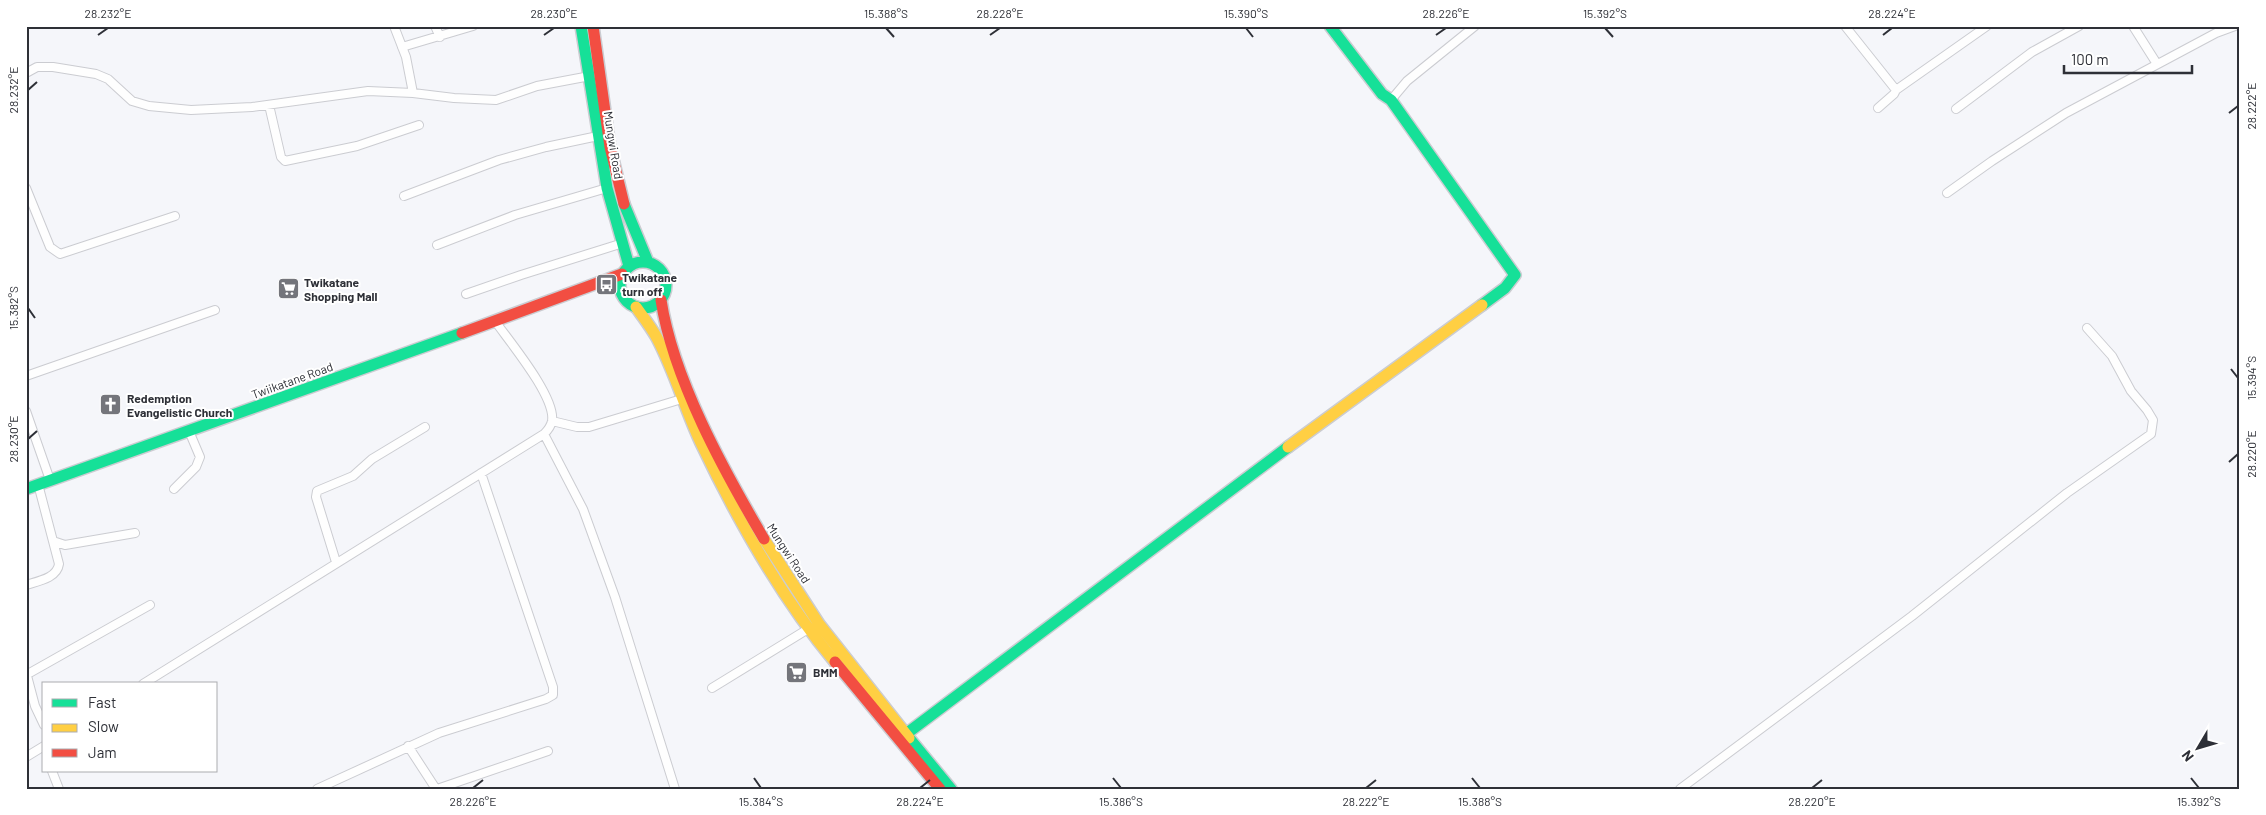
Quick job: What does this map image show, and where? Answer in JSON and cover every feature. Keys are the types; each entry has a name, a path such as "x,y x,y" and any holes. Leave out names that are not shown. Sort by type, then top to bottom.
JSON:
{"main road":[{"name":"Mungwi Road","path":"582,26 607,188 623,243 626,270"},
{"name":"Mungwi Road","path":"593,26 608,130 620,186 629,222 648,262"},
{"path":"906,734 1512,280 1515,275 1391,100 1382,94 1330,26"},
{"path":"641,261 648,262 662,270 667,285 661,300 650,308 636,308 624,299 620,286 626,270 641,261"},
{"name":"Twiikatane Road","path":"26,489 594,286 626,270"},
{"path":"594,286 621,292"},
{"name":"Mungwi Road","path":"661,300 663,318 700,442 736,514 778,585 808,629 940,789"},
{"name":"Mungwi Road","path":"636,308 657,338 730,480 780,564 819,624 951,789"}],"street":[{"path":"394,26 402,47 413,92"},
{"path":"436,26 440,37"},
{"path":"402,47 473,26"},
{"path":"1391,100 1407,80 1475,26"},
{"path":"1845,26 1896,90"},
{"path":"1878,108 1896,90 1987,26"},
{"path":"1956,109 2032,52 2079,26"},
{"path":"2133,26 2157,64"},
{"path":"1948,193 1992,161 2066,113 2216,33 2235,26"},
{"path":"26,73 37,67 53,67 96,74 108,79 132,101 166,109 221,110 368,91 413,92 467,99 496,100 537,86 590,76"},
{"path":"269,105 280,157 285,161 357,146 420,125"},
{"path":"404,196 499,160 546,146 598,136"},
{"path":"26,188 50,247 60,254 175,216"},
{"path":"437,245 515,215 607,188"},
{"path":"466,294 623,243"},
{"path":"26,376 215,310"},
{"path":"146,682 544,434 552,421 552,412 548,401 533,373 495,321"},
{"path":"1680,789 1882,639 2067,493 2151,434 2152,420 2147,410 2131,391 2112,356 2087,328"},
{"path":"552,421 577,427 589,427 686,397"},
{"path":"26,411 50,480"},
{"path":"336,562 316,497 317,491 353,476 372,458 426,427"},
{"path":"174,489 196,467 200,458 189,431"},
{"path":"544,434 583,509 615,597 675,789"},
{"path":"317,789 408,746 482,719 546,699 553,694 553,687 481,473"},
{"path":"26,585 53,575 58,571 59,564 38,484"},
{"path":"53,541 65,545 135,533"},
{"path":"42,722 35,706 26,674 150,605"},
{"path":"712,688 808,629"},
{"path":"408,746 437,789 548,751"},
{"path":"26,757 42,749"},
{"path":"52,772 56,788"}],"traffic: fast":[{"path":"581,26 607,188 629,266"},
{"path":"1330,26 1382,94 1391,100 1515,275 1505,288 1482,305"},
{"path":"624,204 648,262"},
{"path":"648,262 660,268 665,276 666,285 665,294 660,302 652,307 638,308 626,302 621,294 620,280 626,268 634,263 648,262"},
{"path":"26,489 462,333"},
{"path":"906,734 1288,447"},
{"path":"909,738 951,789"}],"traffic: slow":[{"path":"1288,447 1482,305"},
{"path":"636,307 657,338 675,377 701,443 745,529 796,611 835,662"},
{"path":"764,539 819,624 909,738"}],"traffic: jam":[{"path":"593,26 610,147 624,204"},
{"path":"462,333 622,274"},
{"path":"661,300 667,330 688,392 717,454 764,539"},
{"path":"835,662 940,789"}],"place":[{"name":"Twikatane turn off","path":"606,284"},
{"name":"Twikatane Shopping Mall","path":"288,289"},
{"name":"Redemption Evangelistic Church","path":"111,405"},
{"name":"BMM","path":"797,672"}]}
